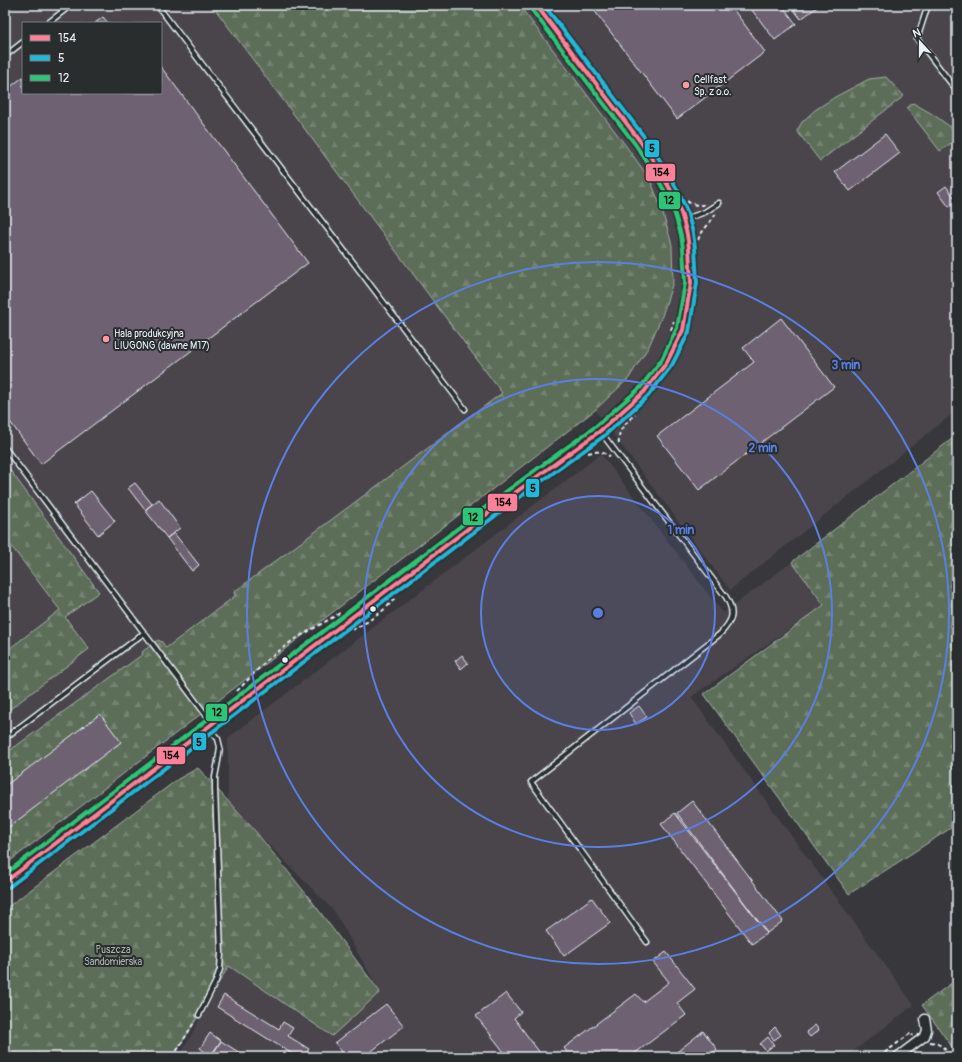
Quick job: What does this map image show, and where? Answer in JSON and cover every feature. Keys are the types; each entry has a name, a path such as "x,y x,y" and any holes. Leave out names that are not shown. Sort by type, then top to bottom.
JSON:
{"street":[{"path":"5,882 512,495 600,431 644,392 667,362 683,330 690,296 691,266 683,220 673,194 640,141 536,5"},
{"path":"898,1057 925,1036 927,1030 926,1019"}],"lane":[{"path":"49,22 71,5"},
{"path":"156,5 466,409"},
{"path":"928,5 917,39 957,91"},
{"path":"5,56 22,43"},
{"path":"683,220 698,216 719,203"},
{"path":"600,431 726,597 731,605 732,612 731,620 720,634 531,782 647,942"},
{"path":"5,448 144,633 210,725 218,739 220,747 215,777 215,789 221,953 220,969 216,981 198,1016"},
{"path":"5,738 144,633"}],"path":[{"path":"697,242 706,226 715,214 719,212 715,206"},
{"path":"671,331 675,318"},
{"path":"237,691 267,660 292,641 343,611"},
{"path":"172,1057 198,1016"},
{"path":"879,1057 911,1033"}],"shaded area":[{"path":"5,5 957,5 957,410 730,590 595,410 5,865"},
{"path":"601,454 723,613 792,562 824,605 691,697 914,1005 846,1057 179,1057 229,966 331,1036 380,992 334,911 256,832 228,801 228,738"}],"green space":[{"path":"212,5 519,5 650,179 662,210 672,245 673,282 662,316 649,346 629,378 595,410 5,865 5,754 143,654 142,652 158,640 162,642 166,648 235,596 234,592 502,393"},
{"path":"886,77 904,96 820,161 797,131 802,122 815,110 835,97 869,79"},
{"path":"913,103 934,115 957,132 957,139 940,151 907,108"},
{"path":"957,435 957,824 849,894 704,694 824,605 792,562"},
{"path":"5,463 99,592 65,617 89,649 5,713 5,652 60,610 5,538"},
{"name":"Puszcza Sandomierska","path":"198,768 256,832 311,900 380,992 332,1036 229,966 173,1057 5,1057 5,909 178,779"},
{"path":"957,979 957,1054 922,1005"}],"building":[{"name":"Cellfast Sp. z o.o.","path":"590,5 730,5 765,52 677,119"},
{"path":"748,5 782,5 796,24 775,40"},
{"path":"790,5 820,5 801,19"},
{"path":"103,17 107,22 96,22"},
{"name":"Hala produkcyjna LIUGONG (dawne M17)","path":"162,68 308,263 41,464 5,415 5,91 22,78 22,94 162,94"},
{"path":"885,134 900,153 850,191 835,172"},
{"path":"946,186 957,201 949,207 938,192"},
{"path":"781,318 834,387 699,490 657,436 754,362 743,348"},
{"path":"135,483 152,504 145,510 128,488"},
{"path":"91,491 115,521 98,535 74,504"},
{"path":"159,499 180,528 167,538 145,510"},
{"path":"174,533 199,565 192,571 167,538"},
{"path":"462,655 468,663 461,669 455,661"},
{"path":"639,706 647,717 636,724 629,713"},
{"path":"100,714 121,742 5,830 5,786"},
{"path":"692,801 783,921 767,933 677,813"},
{"path":"675,813 767,933 752,944 661,824"},
{"path":"592,898 610,923 564,956 546,931"},
{"path":"666,952 695,989 677,1003 686,1015 630,1057 571,1057 564,1048 636,994 643,1002 669,982 653,962"},
{"path":"506,993 521,1012 514,1018 543,1057 498,1057 504,1052 476,1016"},
{"path":"224,995 279,1029 283,1022 293,1028 288,1036 309,1049 304,1057 297,1057 217,1007"},
{"path":"386,1004 404,1026 364,1057 346,1057 335,1043"},
{"path":"815,1025 819,1030 810,1037 806,1032"},
{"path":"775,1027 781,1035 774,1040 769,1033"},
{"path":"703,1031 717,1049 708,1057 675,1057 673,1055"},
{"path":"210,1033 221,1041 210,1056 200,1048"},
{"path":"768,1037 774,1045 766,1051 760,1044"},
{"path":"221,1041 240,1053 237,1057 211,1057"}],"transit line":[{"name":"154","path":"5,882 512,495 600,431 644,392 667,362 683,330 691,283 689,248 681,213 673,194 640,141 536,5"},
{"name":"5","path":"9,887 516,500 604,436 648,396 672,365 689,332 697,283 693,233 687,211 678,191 645,138 544,5"},
{"name":"12","path":"5,874 508,490 596,426 640,388 662,359 677,328 685,283 681,235 675,215 668,197 635,144 531,9"}],"place":[{"name":"Cellfast Sp. z o.o.","path":"686,85"},
{"name":"Hala produkcyjna LIUGONG (dawne M17)","path":"106,339"}]}
